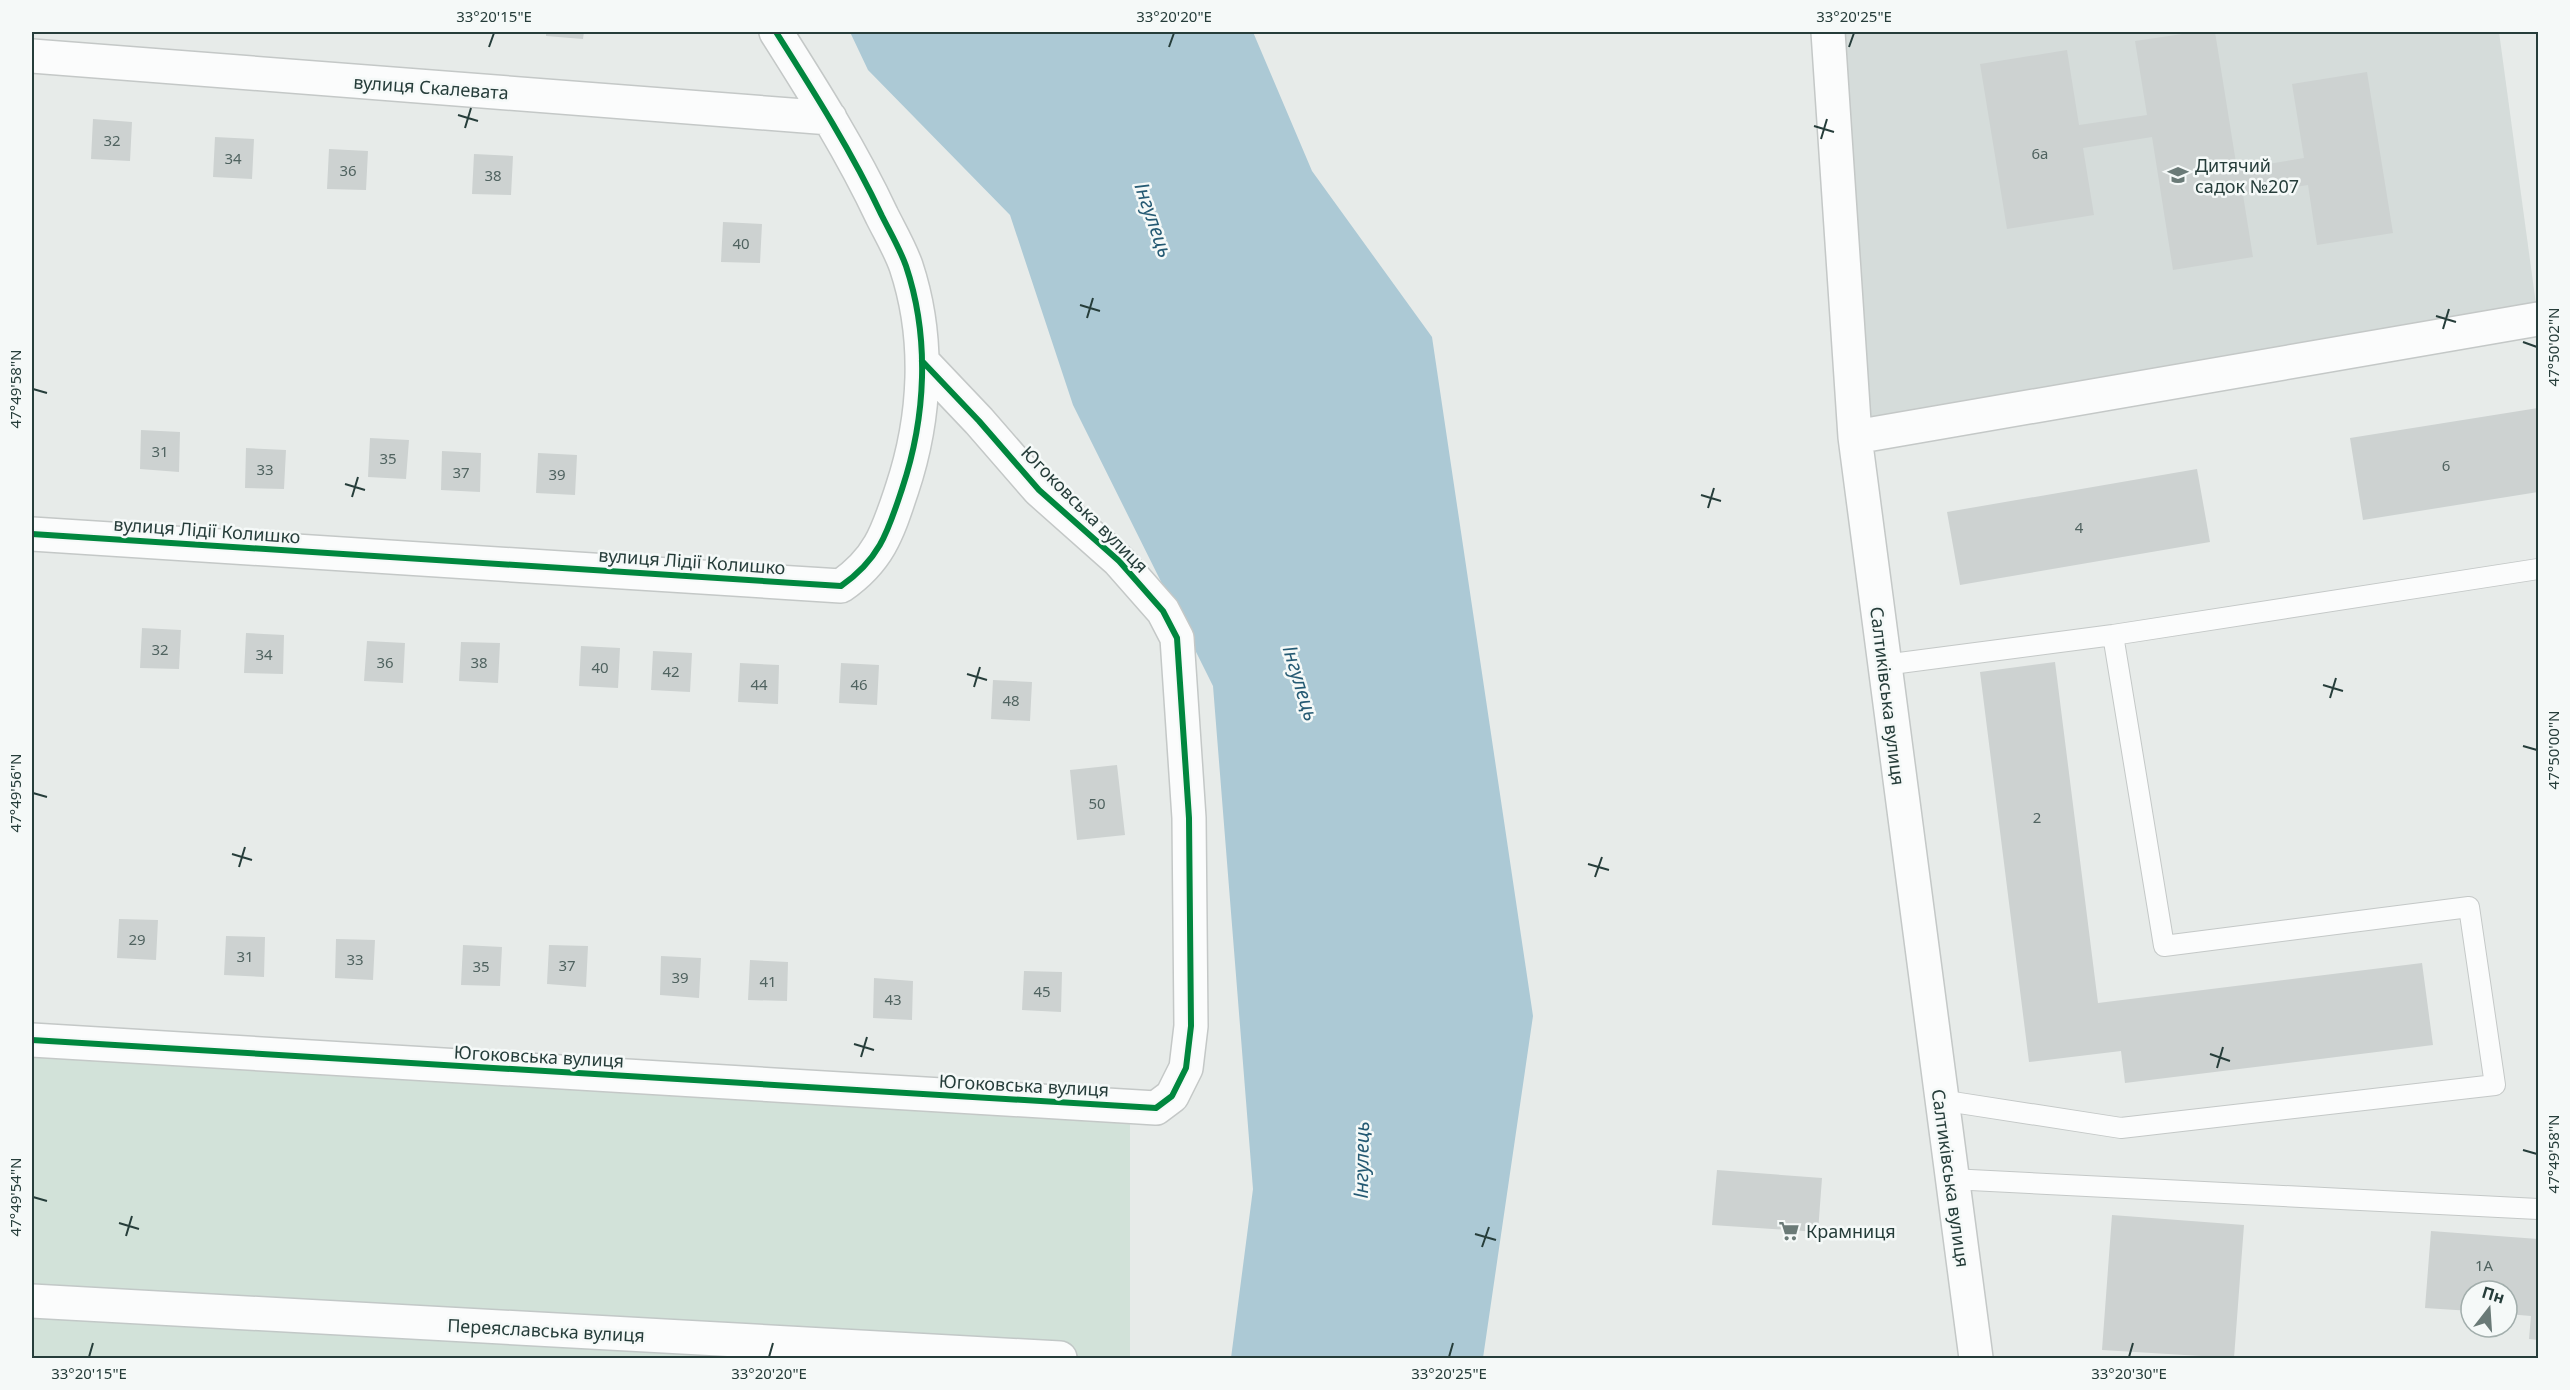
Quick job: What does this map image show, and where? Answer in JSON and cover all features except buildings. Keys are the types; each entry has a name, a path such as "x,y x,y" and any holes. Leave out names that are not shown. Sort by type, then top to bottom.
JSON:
{"street":[{"name":"вулиця Лідії Колишко","path":"32,534 841,586 863,571 887,533 909,469 922,403 922,361 917,314 906,265 871,192 830,118 776,32"},
{"name":"Салтиківська вулиця","path":"1828,32 1855,437 1940,1100 1976,1359"},
{"name":"вулиця Скалевата","path":"32,56 830,118"},
{"path":"1855,437 2538,318"},
{"name":"Югоковська вулиця","path":"32,1040 1156,1108 1172,1096 1186,1068 1191,1026 1189,818 1177,638 1163,610 1119,561 1040,490 922,361"},
{"name":"Переяславська вулиця","path":"32,1301 1060,1359"}],"lane":[{"path":"1884,665 2113,635 2538,569"},
{"path":"1940,1100 2121,1128 2495,1084 2469,907 2164,946 2113,635"},
{"path":"1951,1179 2538,1209"}],"shaded area":[{"name":"Дитячий садок №207","path":"1828,32 2499,32 2538,319 1855,437"},
{"path":"32,1043 1130,1111 1130,1358 32,1358"}],"water":[{"name":"Інгулець","path":"850,32 1253,32 1312,171 1432,337 1533,1016 1483,1358 1231,1358 1253,1189 1213,686 1073,405 1010,215 868,70"}],"cycle path":[{"path":"32,534 841,586 865,565 881,543 892,518 910,462 916,434 922,378 919,321 914,293 898,247 845,145 776,32"},
{"path":"32,1040 1156,1108 1172,1096 1186,1068 1191,1026 1189,818 1177,638 1163,611 1119,561 1039,490 979,421 922,361"}],"place":[{"name":"Дитячий садок №207","path":"2178,175"},
{"name":"Крамниця","path":"1789,1231"}]}
